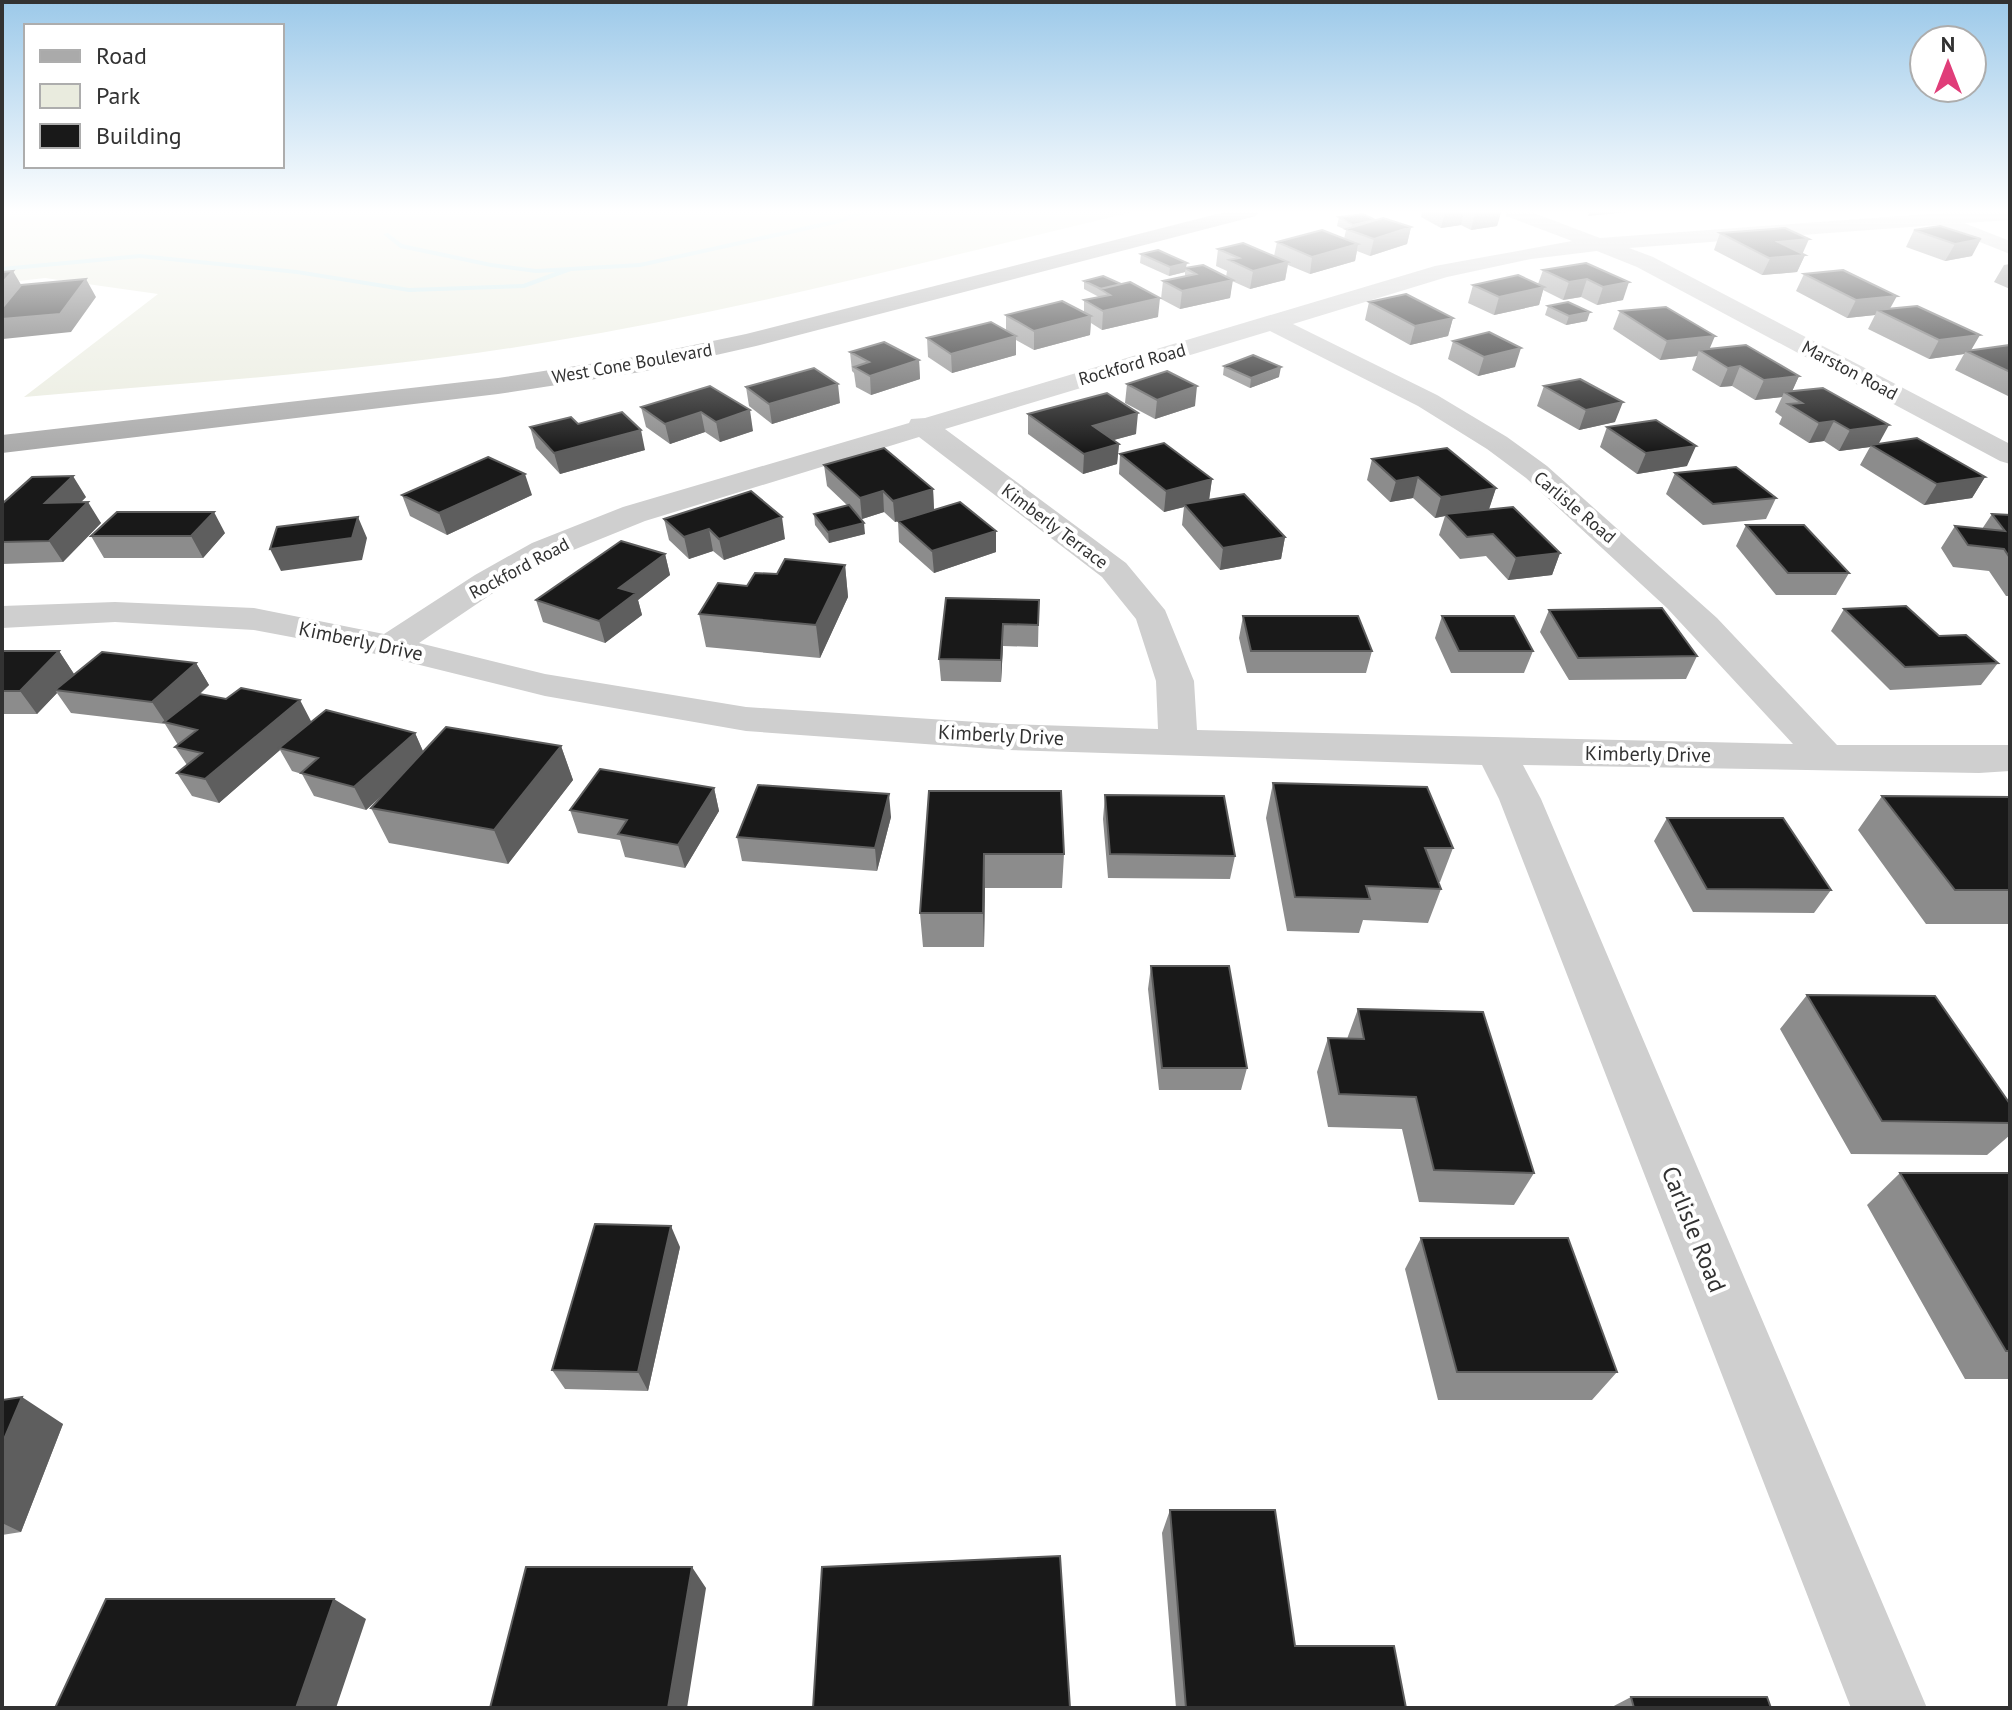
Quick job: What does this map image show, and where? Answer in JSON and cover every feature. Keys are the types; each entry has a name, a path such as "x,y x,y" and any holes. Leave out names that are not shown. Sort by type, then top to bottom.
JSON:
{"main road":[{"name":"West Cone Boulevard","path":"494,362 658,337 846,292"},
{"name":"West Cone Boulevard","path":"2,444 498,386 641,364 747,341 938,292"},
{"path":"376,376 435,369"}],"street":[{"name":"Rockford Road","path":"390,646 487,582 544,550 634,514 921,425 1375,292"},
{"name":"Marston Road","path":"1701,292 2010,455"},
{"name":"Carlisle Road","path":"1273,323 1411,391 1466,423 1563,493 1698,617 1782,704 1826,757"},
{"name":"Kimberly Terrace","path":"921,425 1114,570 1153,617 1175,681 1178,741"},
{"name":"Kimberly Drive","path":"2,617 115,612 254,619 390,646 545,685 746,719 1008,737 1496,752 2010,758"},
{"name":"Carlisle Road","path":"1496,752 1520,799 1889,1708"}],"green space":[{"path":"142,292 800,292 622,329 483,352 221,381 24,397 158,294"}],"building":[{"path":"15,292 76,292 60,314 2,319 2,308"},
{"path":"1105,292 1148,292 1160,298 1103,311 1084,300 1110,295"},
{"path":"1488,292 1522,292 1499,297"},
{"path":"1840,292 1888,292 1897,296 1856,300"},
{"path":"1406,294 1453,318 1415,326 1369,302"},
{"path":"1062,301 1091,316 1034,331 1006,315"},
{"path":"1568,302 1590,312 1569,316 1548,306"},
{"path":"1917,306 1980,335 1939,340 1877,310"},
{"path":"1666,307 1715,336 1667,341 1620,311"},
{"path":"991,322 1016,336 951,354 927,338"},
{"path":"1489,332 1521,348 1484,357 1453,341"},
{"path":"884,342 919,360 870,376 854,367 869,362 850,352"},
{"path":"1746,345 1799,376 1764,380 1740,366 1728,368 1699,350"},
{"path":"2010,345 2010,372 1966,351"},
{"path":"1253,355 1281,367 1251,378 1224,366"},
{"path":"814,368 838,384 769,404 746,387"},
{"path":"1167,371 1197,386 1157,400 1127,384"},
{"path":"1580,379 1623,402 1586,410 1544,386"},
{"path":"710,386 750,410 716,422 701,412 665,424 641,407"},
{"path":"1823,388 1889,425 1850,430 1834,421 1819,423 1788,404 1802,403 1784,392"},
{"path":"1107,393 1138,413 1093,426 1119,444 1084,454 1028,414"},
{"path":"622,412 641,430 554,453 530,427 571,417 578,424"},
{"path":"1656,420 1696,446 1646,453 1607,427"},
{"path":"1917,438 1985,477 1937,484 1871,445"},
{"path":"1164,443 1212,479 1166,491 1120,454"},
{"path":"884,448 933,489 893,501 883,491 860,498 824,465"},
{"path":"1447,448 1496,488 1441,497 1418,477 1396,481 1372,459"},
{"path":"488,457 525,474 439,513 402,495"},
{"path":"1736,467 1776,498 1713,504 1675,473"},
{"path":"73,476 45,503 88,502 49,541 2,542 2,504 32,477"},
{"path":"751,491 782,517 719,539 709,529 684,537 664,519"},
{"path":"1244,494 1285,537 1223,548 1184,504"},
{"path":"960,502 996,531 932,551 898,521"},
{"path":"849,505 864,523 828,532 814,514"},
{"path":"1513,507 1560,553 1516,558 1493,534 1467,537 1445,514"},
{"path":"117,512 214,512 191,536 91,536"},
{"path":"1992,514 2010,515 2010,558 2004,549 1968,545 1955,526 2005,531"},
{"path":"358,517 352,538 270,549 277,527"},
{"path":"1746,525 1804,525 1849,573 1788,573"},
{"path":"621,541 665,554 619,588 636,593 599,621 536,600"},
{"path":"785,559 845,565 816,625 699,614 718,583 747,586 755,573 777,574"},
{"path":"946,598 1039,600 1038,625 1003,624 1001,660 939,659"},
{"path":"1906,606 1939,636 1966,635 1998,663 1905,667 1844,609"},
{"path":"1662,608 1697,656 1578,658 1549,610"},
{"path":"1243,616 1358,616 1372,651 1251,651"},
{"path":"1442,616 1514,616 1533,651 1459,651"},
{"path":"2,651 59,651 20,691 2,691"},
{"path":"102,652 196,663 152,702 55,690"},
{"path":"241,688 300,700 205,779 177,773 202,753 175,747 197,730 164,722 200,694 226,699"},
{"path":"326,710 415,733 354,787 301,773 318,758 279,748"},
{"path":"446,727 561,746 494,830 371,808"},
{"path":"600,769 714,788 678,845 618,834 627,820 570,810"},
{"path":"1273,783 1427,787 1453,848 1425,848 1441,889 1366,886 1370,899 1295,897"},
{"path":"758,785 889,794 875,848 737,837"},
{"path":"929,791 1061,791 1064,854 984,854 983,913 920,913"},
{"path":"1105,795 1224,796 1235,856 1110,854"},
{"path":"1882,796 2010,797 2010,890 1955,890"},
{"path":"1667,818 1783,818 1831,890 1707,889"},
{"path":"1151,966 1229,966 1247,1068 1162,1068"},
{"path":"1807,995 1935,996 2010,1104 2010,1123 1882,1121"},
{"path":"1358,1009 1483,1012 1534,1173 1434,1170 1416,1097 1339,1094 1328,1038 1364,1039"},
{"path":"1900,1173 2010,1173 2010,1351 2006,1351"},
{"path":"595,1224 671,1226 638,1372 552,1370"},
{"path":"1421,1238 1568,1238 1617,1372 1457,1372"},
{"path":"22,1397 2,1444 2,1400"},
{"path":"1170,1510 1275,1510 1295,1646 1394,1646 1406,1708 1186,1708"},
{"path":"1060,1556 1070,1708 813,1708 822,1567"},
{"path":"526,1567 692,1567 668,1708 490,1708"},
{"path":"106,1599 334,1599 296,1708 55,1708"},
{"path":"1631,1697 1767,1697 1771,1708 1634,1708"}]}
